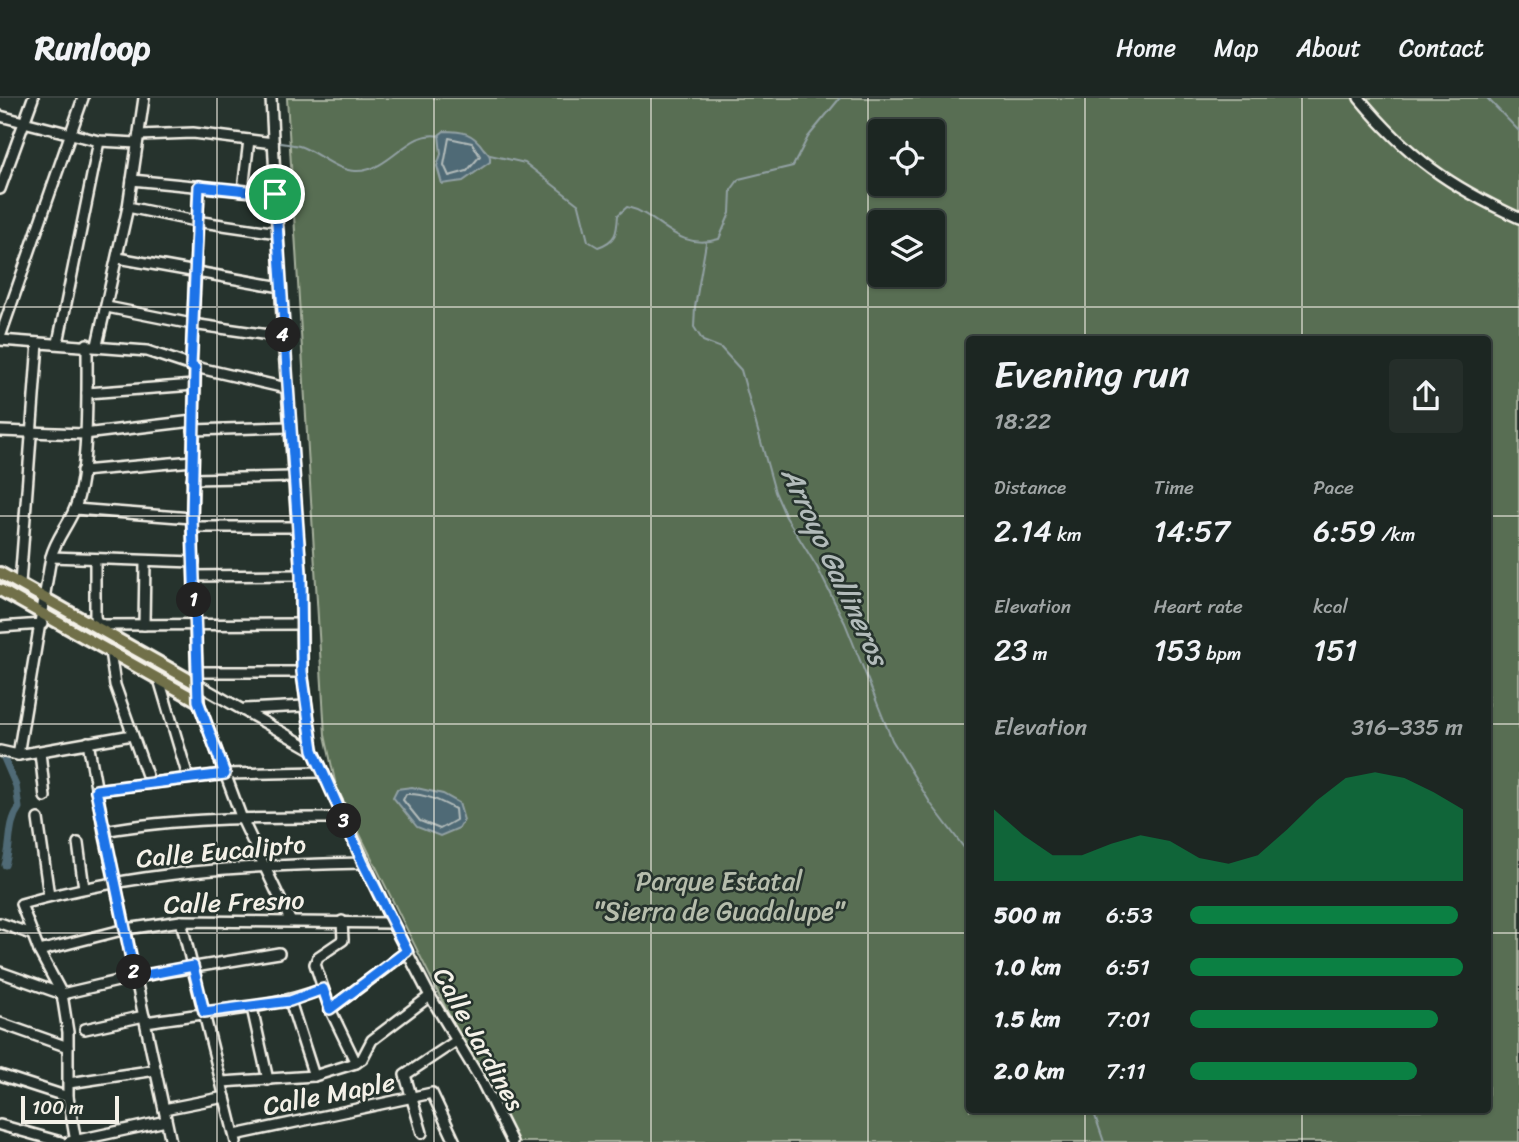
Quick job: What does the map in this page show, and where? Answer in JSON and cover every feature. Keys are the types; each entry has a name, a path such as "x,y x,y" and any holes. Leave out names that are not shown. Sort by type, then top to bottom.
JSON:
{"main road":[{"path":"0,573 198,684 198,701 110,651 43,619 0,590"}],"street":[{"path":"0,189 33,98"},
{"path":"83,98 0,338 147,351 193,367 286,388"},
{"path":"132,735 9,754 43,619 51,557 56,540 75,509 82,471 92,345 107,307 118,258 144,98"},
{"name":"Calle Jardines","path":"271,98 286,388 301,575 302,672 313,750 392,923 430,996 483,1084 512,1142"},
{"path":"1359,98 1392,137 1412,154 1467,194 1519,218"},
{"path":"0,116 99,141 193,133 273,142"},
{"path":"243,190 248,140"},
{"path":"58,343 99,141"},
{"path":"132,180 275,194"},
{"path":"199,186 195,221 192,324 192,522 198,684 313,750"},
{"path":"128,207 195,221 278,233"},
{"path":"118,258 281,287"},
{"path":"107,307 192,324 283,337"},
{"path":"20,584 38,343"},
{"path":"87,393 194,385"},
{"path":"0,431 84,434 193,426 289,427"},
{"path":"82,471 193,461"},
{"path":"192,479 293,477"},
{"path":"75,509 192,522 297,527"},
{"path":"51,557 194,562"},
{"path":"95,559 96,621 103,625 302,624"},
{"path":"145,562 145,625"},
{"path":"194,576 301,575"},
{"path":"0,627 43,619"},
{"path":"110,651 116,685 149,781"},
{"path":"197,671 302,672"},
{"path":"159,679 188,777"},
{"path":"198,701 242,818 290,920"},
{"path":"243,709 305,705"},
{"path":"88,742 104,831 171,1142"},
{"path":"40,751 45,797"},
{"path":"96,790 149,781 225,774 321,772"},
{"path":"104,831 146,824 242,818 342,818"},
{"path":"38,819 49,896"},
{"path":"78,843 84,888"},
{"name":"Calle Eucalipto","path":"31,934 21,904 115,881 189,870 262,864 363,863"},
{"path":"181,921 235,1139"},
{"name":"Calle Fresno","path":"39,951 126,929 181,921 392,923"},
{"path":"342,921 343,940 316,960 330,1009 356,1063"},
{"path":"0,923 31,934 62,994 68,1047 68,1097 76,1142"},
{"path":"330,1009 407,951"},
{"path":"0,972 62,994 193,966 279,953"},
{"path":"85,1029 145,1019 253,1008 290,1001 323,989"},
{"path":"222,1082 314,1076 356,1063 362,1059 372,1040 430,996"},
{"path":"290,1001 314,1076"},
{"path":"253,1008 268,1080"},
{"path":"0,1023 68,1047"},
{"path":"422,1133 405,1075 456,1041"},
{"path":"69,1083 156,1070"},
{"path":"0,1075 68,1097"},
{"name":"Calle Maple","path":"235,1139 300,1119 432,1093 453,1142"},
{"path":"164,1109 225,1097"},
{"path":"69,1142 166,1121"},
{"path":"0,1125 61,1142"},
{"path":"121,1131 124,1142"}],"green space":[{"name":"Parque Estatal \"Sierra de Guadalupe\"","path":"287,98 1519,98 1519,1142 512,1142 336,786 325,735"}],"water":[{"path":"444,131 462,132 471,136 489,154 490,162 463,181 442,184 437,166 441,154 439,135"},
{"path":"412,787 443,794 459,803 464,820 459,828 440,836 417,827 393,797 397,789"}],"waterway":[{"path":"490,155 525,163 579,205 588,241 598,247 612,239 618,215 627,207 639,211 679,236 704,242 719,239 730,213 731,190 739,179 793,166 808,137 840,98"},
{"path":"1487,98 1519,131"},
{"path":"280,143 299,146 336,165 357,171 380,165 418,139 429,135 440,136"},
{"name":"Arroyo Gallineros","path":"706,243 694,327 703,341 721,348 741,370 775,492 786,517 817,567 845,623 892,740 931,804 966,852"},
{"path":"0,749 16,786 19,808 11,828 5,865"},
{"name":"Arroyo Gallineros","path":"1094,1113 1104,1142"}],"route":[{"path":"199,186 275,194 301,575 305,705 313,750 321,772 407,951 330,1009 323,989 290,1001 253,1008 204,1012 193,966 135,977 96,790 149,781 225,774 198,701 192,518 195,368 191,366 195,221 199,186"}]}
